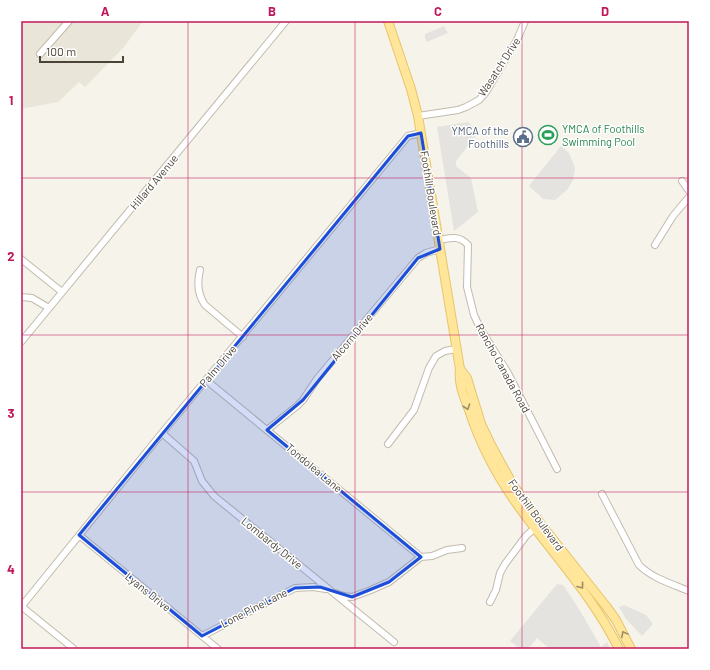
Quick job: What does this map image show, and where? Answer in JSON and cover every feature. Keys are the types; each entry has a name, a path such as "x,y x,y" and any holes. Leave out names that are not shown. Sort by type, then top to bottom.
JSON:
{"main road":[{"name":"Foothill Boulevard","path":"388,21 403,63 418,116 460,369 459,377 464,395 482,442 507,489 575,572 606,606 616,620 631,649"},
{"name":"Foothill Boulevard","path":"575,572 619,649"}],"street":[{"path":"40,54 69,21"},
{"name":"Hillard Avenue","path":"21,342 286,21"},
{"name":"Wasatch Drive","path":"418,116 458,110 479,100 486,92 524,28 525,21"},
{"name":"Palm Drive","path":"21,606 408,136 421,133"},
{"path":"682,181 689,191"},
{"path":"655,244 673,216 689,197"},
{"name":"Rancho Canada Road","path":"439,240 456,237 464,240 468,245 467,287 474,315 480,328 508,373 557,470"},
{"name":"Alcorn Drive","path":"267,430 303,400 317,379 418,258 426,253 440,249"},
{"path":"21,259 62,292"},
{"path":"200,270 199,295 205,305 243,337"},
{"path":"21,297 32,298 49,308"},
{"path":"388,444 414,410 429,368 436,356 445,351 456,349"},
{"name":"Tondolea Lane","path":"206,380 421,557"},
{"name":"Lombardy Drive","path":"162,433 194,461 202,480 214,496 394,642"},
{"path":"602,494 639,565 645,571 654,576 689,591"},
{"path":"490,602 496,590 500,573 505,564 526,536 537,525"},
{"name":"Lyans Drive","path":"79,535 218,649"},
{"name":"Lone Pine Lane","path":"202,636 295,588 313,586 348,597 371,590 389,582 421,557 432,556 447,550 462,548"},
{"path":"21,606 74,649"}],"highlighted area":[{"path":"421,133 440,249 418,258 303,400 267,430 421,557 389,582 352,597 320,587 295,588 202,636 79,535 408,136"}],"shaded area":[{"path":"21,21 143,21 124,47 85,87 79,82 58,102 21,109"},
{"path":"444,26 448,33 427,42 425,34"},
{"path":"468,122 479,132 456,161 456,166 471,178 478,212 454,231 437,127"},
{"path":"561,146 569,153 574,165 575,169 573,180 567,190 555,200 543,199 529,186"},
{"path":"557,584 563,585 601,647 607,642 610,649 550,649 537,638 528,649 520,649 510,641"},
{"path":"624,605 646,615 653,624 642,636 626,619 619,607"}],"place":[{"name":"YMCA of Foothills Swimming Pool","path":"548,135"},
{"name":"YMCA of the Foothills","path":"523,137"}]}
